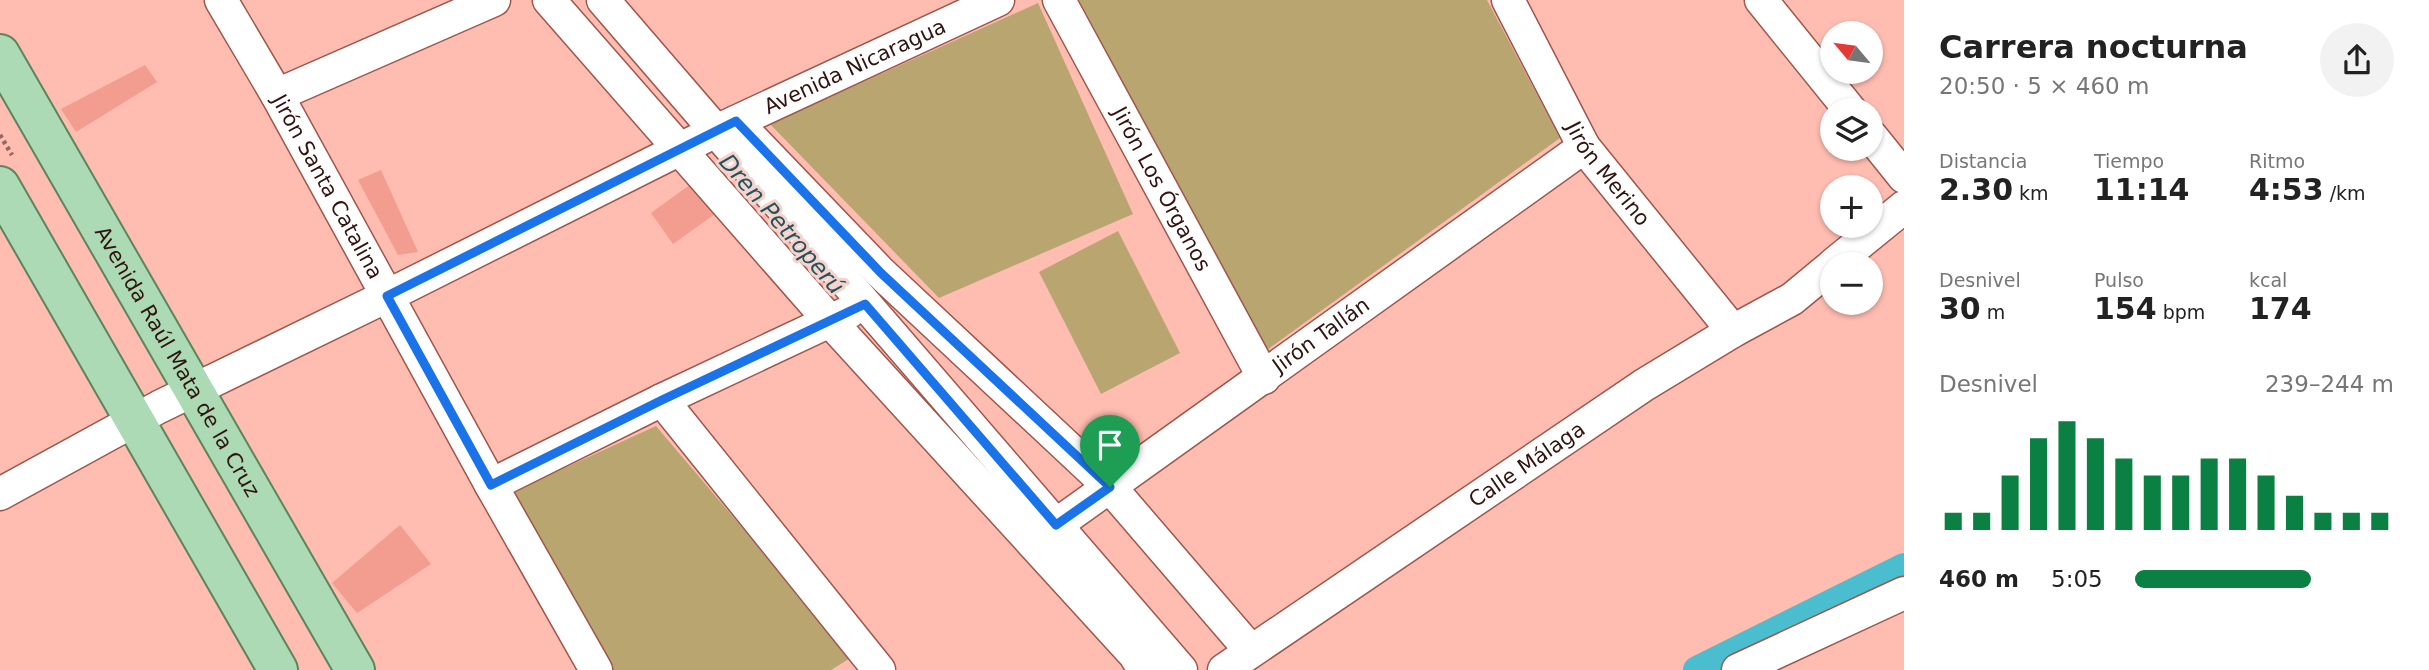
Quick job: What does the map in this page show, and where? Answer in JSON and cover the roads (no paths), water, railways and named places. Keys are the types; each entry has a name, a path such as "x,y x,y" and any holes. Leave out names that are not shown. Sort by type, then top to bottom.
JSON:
{"main road":[{"name":"Avenida Raúl Mata de la Cruz","path":"0,54 355,670"},
{"path":"0,186 278,670"}],"street":[{"name":"Jirón Santa Catalina","path":"221,0 277,95 596,670"},
{"path":"277,95 494,0"},
{"path":"549,0 830,321 1135,655 1144,670"},
{"path":"603,0 726,126 1110,487 1251,651"},
{"name":"Avenida Nicaragua","path":"0,494 193,391 681,148 998,0"},
{"name":"Jirón Los Órganos","path":"1059,0 1264,378"},
{"name":"Jirón Merino","path":"1508,0 1584,147 1733,331"},
{"path":"1761,0 1840,98"},
{"path":"726,126 865,304 1181,670"},
{"name":"Jirón Tallán","path":"1056,525 1584,147"},
{"path":"1883,151 1904,177"},
{"name":"Calle Málaga","path":"1849,252 1904,207"},
{"name":"Calle Málaga","path":"1224,670 1644,385 1792,299 1820,276"},
{"path":"491,485 865,304"},
{"path":"662,400 873,668"},
{"path":"1738,670 1904,593"}],"waterway":[{"path":"1697,670 1904,567"}],"water label":[{"name":"Dren Petroperú","path":"782,224"}]}
